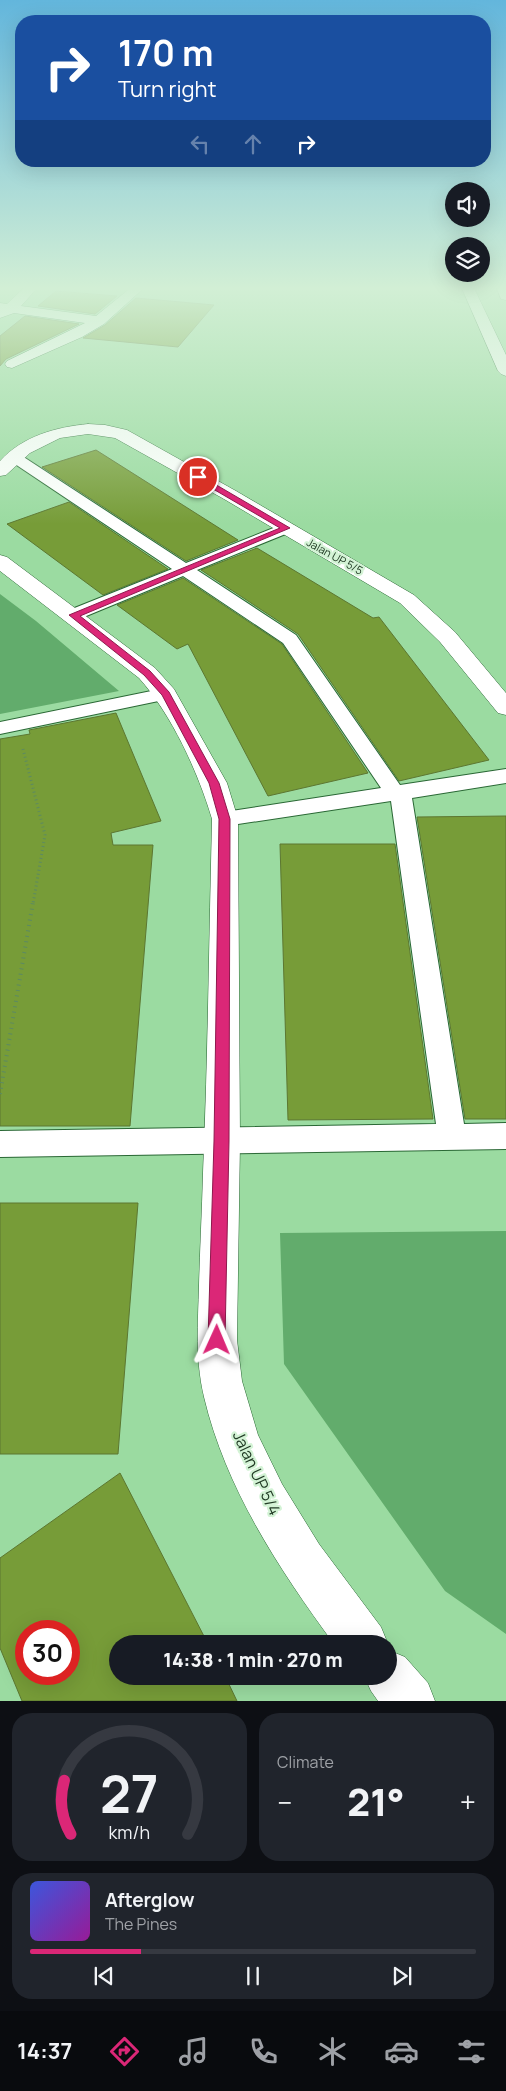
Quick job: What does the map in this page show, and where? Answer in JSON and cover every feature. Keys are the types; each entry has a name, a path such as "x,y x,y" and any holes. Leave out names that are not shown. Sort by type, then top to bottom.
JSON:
{"street":[{"name":"Jalan UP 5/5","path":"0,471 14,457 41,440 57,434 77,430 103,429 120,434 366,573 426,613 506,708"},
{"name":"Jalan UP 5/4","path":"0,561 147,673 166,694 214,783 225,819 222,1141 217,1340 227,1404 243,1453 267,1502 299,1552 358,1635"}],"lane":[{"path":"14,457 290,639 398,792 452,1137"},
{"path":"73,615 286,528"},
{"path":"8,726 166,694"},
{"path":"225,819 506,776"},
{"path":"0,1144 506,1136"}],"path":[{"path":"0,1094 45,835 8,726"}],"green space":[{"path":"0,594 36,621 119,691 0,714"},
{"path":"506,1231 506,1634 445,1591 284,1364 280,1233"}],"building":[{"path":"96,450 238,540 186,561 42,467"},
{"path":"69,502 168,569 103,595 7,524"},
{"path":"257,548 373,618 379,617 489,760 399,781 298,634 201,570"},
{"path":"183,578 282,644 368,773 268,796 188,644 177,649 117,605"},
{"path":"116,713 161,821 111,833 113,845 153,845 130,1126 0,1126 0,739 30,734 29,730"},
{"path":"506,816 506,1119 465,1119 417,817"},
{"path":"280,844 395,844 433,1119 288,1120"},
{"path":"0,1203 138,1203 118,1454 0,1454"},
{"path":"120,1473 203,1635 109,1635 109,1685 229,1685 237,1701 22,1701 15,1685 80,1685 80,1620 15,1620 15,1684 0,1648 0,1558"}],"route":[{"path":"198,477 286,528 73,615 147,673 166,694 214,783 225,819 222,1141 217,1340"}]}
